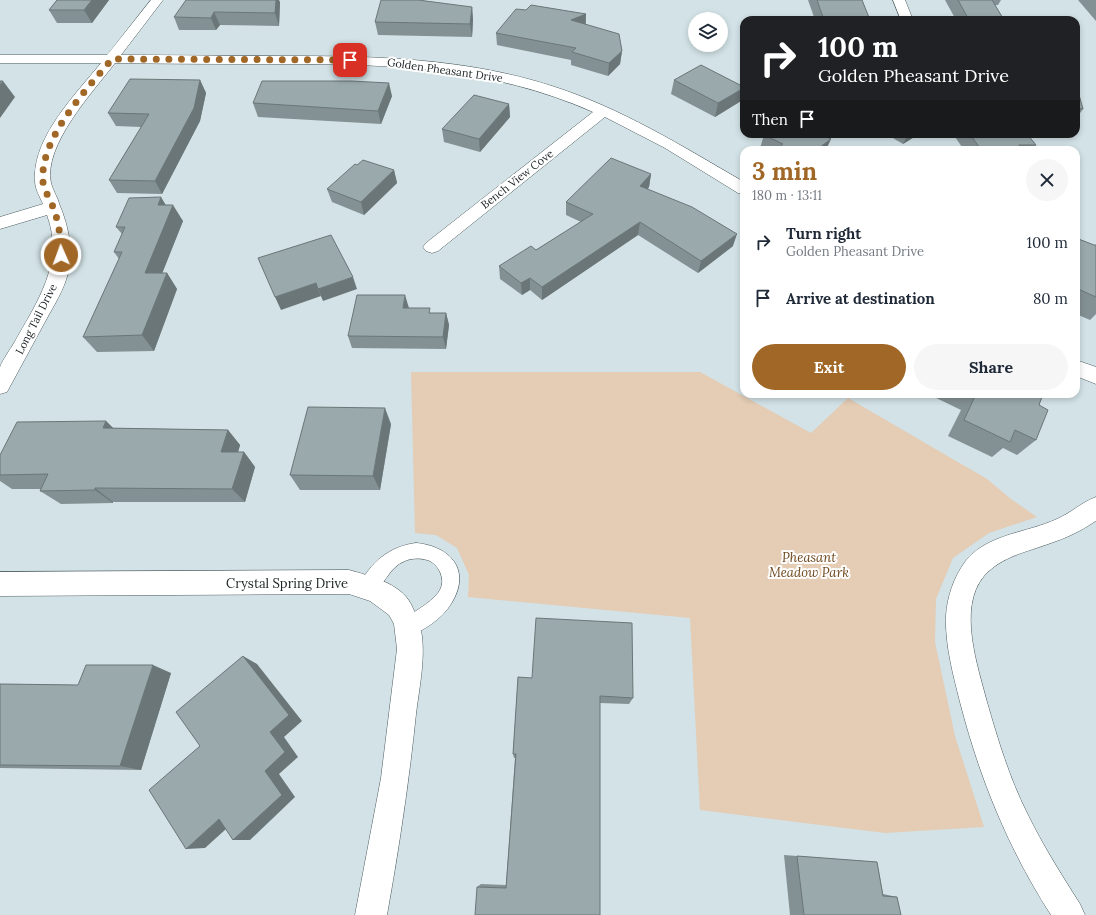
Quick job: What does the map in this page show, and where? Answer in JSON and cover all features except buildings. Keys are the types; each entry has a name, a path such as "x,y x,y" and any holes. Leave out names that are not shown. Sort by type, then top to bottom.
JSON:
{"street":[{"name":"Long Tail Drive","path":"0,386 50,296 58,273 61,255 60,234 53,207 43,183 43,167 47,151 60,125 157,0"},
{"path":"899,0 906,16"},
{"name":"Golden Pheasant Drive","path":"0,59 381,61 428,65 512,79 558,93 603,111 645,131 740,187"},
{"name":"Bench View Cove","path":"432,247 603,111"},
{"path":"0,223 53,207"},
{"path":"1080,370 1096,376"},
{"path":"1069,915 1040,869 1014,819 991,765 959,643 958,617 964,591 974,570 988,556 1008,546 1053,532 1085,516 1096,507"},
{"name":"Crystal Spring Drive","path":"0,584 348,582 368,587 394,603 402,613 407,628 409,653 395,786 371,915"}],"lane":[{"path":"368,587 385,566 395,557 407,551 421,550 432,553 446,564 450,572 451,582 444,599 433,611 407,628"}],"green space":[{"name":"Pheasant Meadow Park","path":"411,372 700,372 740,394 740,398 747,398 811,433 848,398 987,479 1011,499 1037,517 989,533 953,558 936,599 935,642 955,736 984,827 885,833 700,810 690,618 468,597 469,575 457,548 436,535 415,533"}],"route":[{"path":"61,255 60,234 57,219 43,183 43,167 47,151 60,125 112,59 350,60"}]}
